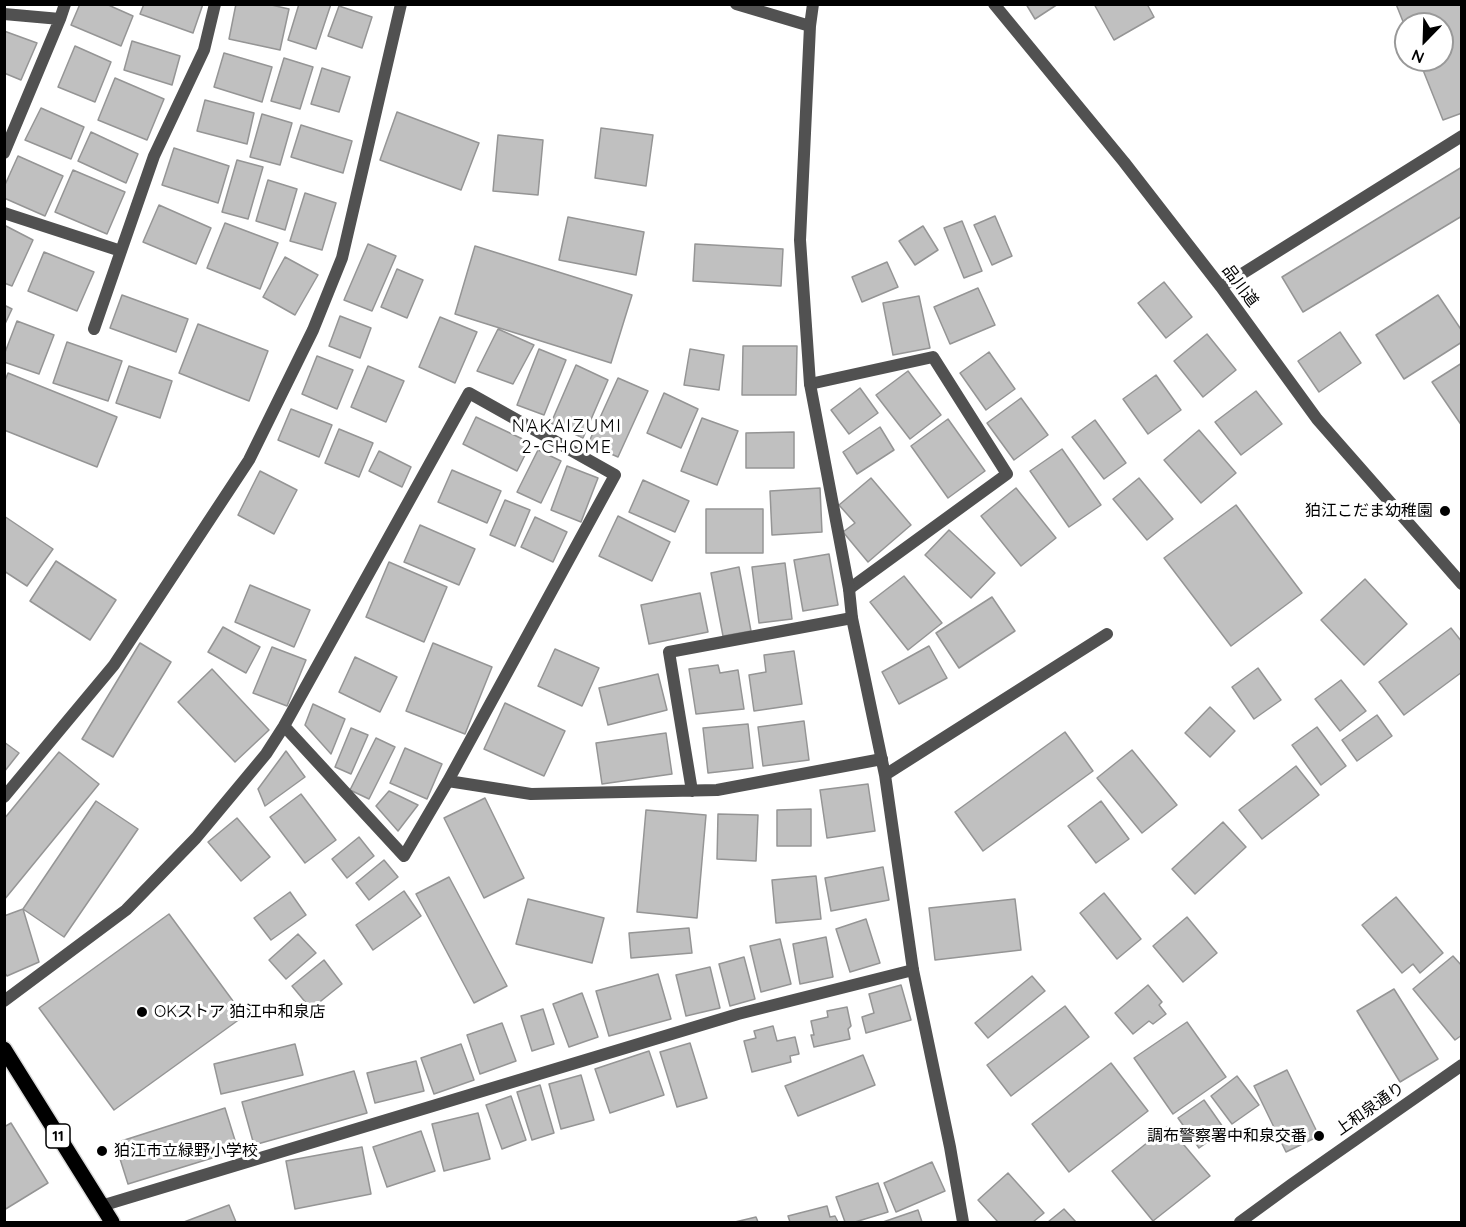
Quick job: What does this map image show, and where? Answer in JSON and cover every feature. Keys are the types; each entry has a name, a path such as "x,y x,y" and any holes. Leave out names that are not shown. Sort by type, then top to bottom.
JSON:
{"main road":[{"name":"11","path":"4,1049 112,1222"}],"street":[{"path":"4,153 65,4"},
{"path":"94,329 154,156 204,50 215,4"},
{"path":"4,797 114,665 249,460 313,330 342,258 401,4"},
{"path":"736,4 810,26"},
{"path":"813,4 800,240 810,384 849,589 852,618 885,775 913,970 950,1147 963,1222"},
{"name":"品川道","path":"994,4 1124,162 1221,287 1317,419 1461,584"},
{"path":"4,14 60,19"},
{"path":"1221,287 1461,136"},
{"path":"4,213 121,250"},
{"path":"810,384 933,357 1007,474 849,589"},
{"path":"4,1001 126,910 196,838 266,754 284,726 469,393 615,475 448,782 404,856 284,726"},
{"path":"692,790 669,652 852,618"},
{"path":"885,775 1107,634"},
{"path":"448,782 531,794 717,790 882,759"},
{"path":"101,1206 738,1014 913,970"},
{"name":"上和泉通り","path":"1240,1222 1461,1065"}],"building":[{"path":"80,4 106,4 133,16 121,46 71,25"},
{"path":"144,4 203,4 193,33 140,14"},
{"path":"236,4 267,4 289,9 280,50 229,39"},
{"path":"299,4 331,4 316,49 288,40"},
{"path":"1026,4 1058,4 1035,19"},
{"path":"1094,4 1147,4 1154,17 1114,40"},
{"path":"1396,4 1461,4 1462,113 1443,120 1424,72 1454,72 1454,12 1399,12"},
{"path":"339,6 372,17 362,48 328,36"},
{"path":"4,31 37,43 21,80 4,73"},
{"path":"132,41 180,56 172,85 124,70"},
{"path":"75,46 111,62 95,102 58,87"},
{"path":"224,53 272,67 262,102 214,87"},
{"path":"284,58 313,67 300,109 271,101"},
{"path":"322,68 350,77 339,112 311,104"},
{"path":"115,78 164,99 147,140 98,120"},
{"path":"205,100 254,113 247,144 197,131"},
{"path":"41,108 84,127 71,159 25,140"},
{"path":"397,112 479,143 461,190 380,160"},
{"path":"262,114 292,123 280,165 250,157"},
{"path":"301,125 352,141 343,173 291,157"},
{"path":"601,128 653,135 646,186 595,178"},
{"path":"91,132 138,154 126,183 78,161"},
{"path":"498,135 543,140 538,195 493,191"},
{"path":"174,148 229,166 218,203 162,185"},
{"path":"18,156 63,176 45,216 4,198 4,187"},
{"path":"237,160 263,167 248,219 222,212"},
{"path":"1462,167 1462,216 1303,312 1282,277"},
{"path":"73,170 125,192 107,234 55,212"},
{"path":"268,180 297,189 285,230 256,221"},
{"path":"305,193 336,203 322,250 290,241"},
{"path":"159,205 211,228 196,264 143,242"},
{"path":"995,216 1012,256 992,265 974,225"},
{"path":"568,217 644,232 636,275 559,260"},
{"path":"962,221 982,271 964,278 944,228"},
{"path":"225,223 278,243 260,289 207,268"},
{"path":"4,225 33,240 12,286 4,283"},
{"path":"923,226 938,250 915,265 899,241"},
{"path":"368,244 396,256 372,311 344,300"},
{"path":"695,244 783,249 781,286 693,281"},
{"path":"475,246 632,295 611,363 455,314"},
{"path":"44,252 94,272 77,311 28,291"},
{"path":"285,257 318,275 295,315 263,297"},
{"path":"887,262 898,287 862,302 852,277"},
{"path":"397,269 423,280 407,318 381,307"},
{"path":"1164,282 1192,317 1166,338 1138,303"},
{"path":"978,288 995,325 950,344 934,307"},
{"path":"122,295 188,319 176,352 110,328"},
{"path":"1438,295 1462,331 1462,342 1404,379 1376,335"},
{"path":"919,296 930,348 893,355 883,303"},
{"path":"4,305 12,309 4,326"},
{"path":"340,316 371,328 360,358 329,346"},
{"path":"440,317 477,332 455,383 419,367"},
{"path":"17,321 54,335 39,374 4,362 4,355"},
{"path":"198,324 268,351 249,401 179,373"},
{"path":"498,329 534,345 513,384 477,371"},
{"path":"1340,332 1361,363 1319,392 1298,361"},
{"path":"1207,334 1236,370 1203,397 1174,361"},
{"path":"67,342 122,361 108,401 53,383"},
{"path":"743,346 797,346 796,395 742,395"},
{"path":"539,349 566,360 544,415 517,405"},
{"path":"690,349 724,355 719,390 684,385"},
{"path":"989,352 1015,389 986,410 960,373"},
{"path":"317,356 353,370 337,409 302,394"},
{"path":"1462,363 1462,426 1432,382"},
{"path":"576,365 608,380 583,438 551,423"},
{"path":"129,366 172,381 160,418 116,403"},
{"path":"368,366 404,381 386,422 351,407"},
{"path":"908,371 941,415 910,439 876,395"},
{"path":"8,373 117,417 97,467 4,430 4,383"},
{"path":"1156,375 1181,410 1148,434 1123,399"},
{"path":"618,378 648,391 618,457 588,444"},
{"path":"860,388 878,413 849,434 831,410"},
{"path":"1256,391 1282,424 1241,455 1215,422"},
{"path":"664,393 698,409 681,448 647,433"},
{"path":"1021,398 1048,435 1014,460 987,423"},
{"path":"291,409 332,425 319,457 278,440"},
{"path":"476,417 531,443 517,471 463,444"},
{"path":"702,418 738,431 717,485 681,471"},
{"path":"948,419 985,471 948,498 911,446"},
{"path":"1095,420 1126,463 1104,479 1072,437"},
{"path":"880,427 894,450 857,474 843,452"},
{"path":"339,429 373,443 359,477 325,463"},
{"path":"1199,430 1236,473 1201,503 1164,460"},
{"path":"794,432 794,468 746,468 746,433"},
{"path":"1062,449 1101,505 1069,527 1030,471"},
{"path":"538,450 561,461 541,503 517,492"},
{"path":"379,451 411,467 402,487 369,471"},
{"path":"567,466 598,478 581,522 551,510"},
{"path":"452,470 501,491 487,523 438,502"},
{"path":"260,471 297,490 274,534 238,515"},
{"path":"871,478 911,525 868,562 843,532 855,523 839,505"},
{"path":"1139,478 1173,519 1147,540 1113,499"},
{"path":"643,480 689,501 675,532 629,512"},
{"path":"820,488 822,532 772,535 770,491"},
{"path":"1016,488 1056,538 1021,566 981,516"},
{"path":"505,500 530,510 515,546 490,535"},
{"path":"1236,505 1302,593 1231,646 1164,558"},
{"path":"706,509 763,509 763,553 706,553"},
{"path":"4,516 53,549 27,586 4,571"},
{"path":"618,516 670,542 652,581 599,556"},
{"path":"535,517 567,532 553,562 521,547"},
{"path":"420,525 475,549 459,585 404,562"},
{"path":"949,530 995,573 971,598 925,555"},
{"path":"829,554 838,605 803,611 794,560"},
{"path":"56,561 116,600 90,640 30,601"},
{"path":"389,562 447,587 424,642 366,617"},
{"path":"785,563 792,619 759,623 752,567"},
{"path":"739,567 751,631 723,636 711,573"},
{"path":"904,576 942,623 908,650 870,602"},
{"path":"1365,579 1407,624 1364,665 1321,620"},
{"path":"250,585 310,610 294,647 235,622"},
{"path":"700,593 708,632 649,644 641,605"},
{"path":"992,597 1015,631 959,668 936,633"},
{"path":"223,627 260,647 246,673 208,652"},
{"path":"1451,628 1462,642 1462,672 1404,715 1379,682"},
{"path":"140,643 171,662 113,757 82,739"},
{"path":"433,643 492,667 465,734 406,711"},
{"path":"929,646 947,678 899,704 882,672"},
{"path":"272,647 306,660 287,706 253,693"},
{"path":"555,649 599,668 582,706 538,686"},
{"path":"794,651 802,704 754,711 749,675 766,672 764,655"},
{"path":"355,657 397,677 380,712 339,692"},
{"path":"718,665 720,673 738,670 744,709 696,714 689,669"},
{"path":"1258,668 1281,700 1254,719 1232,687"},
{"path":"212,669 269,730 235,762 178,702"},
{"path":"658,674 667,710 608,725 599,688"},
{"path":"1341,680 1366,711 1340,731 1315,699"},
{"path":"505,703 565,731 544,776 484,749"},
{"path":"313,704 345,719 331,754 305,725"},
{"path":"1210,707 1235,731 1210,757 1185,733"},
{"path":"1377,715 1392,736 1357,761 1342,740"},
{"path":"804,721 809,760 763,766 758,727"},
{"path":"748,724 753,768 708,773 703,728"},
{"path":"1317,727 1346,766 1321,785 1292,745"},
{"path":"351,728 368,735 351,774 335,767"},
{"path":"1065,732 1093,771 983,851 955,812"},
{"path":"666,733 672,774 602,784 596,743"},
{"path":"376,738 395,747 369,799 350,790"},
{"path":"4,742 19,753 4,772"},
{"path":"405,748 442,764 427,799 390,783"},
{"path":"1132,750 1177,805 1142,833 1097,778"},
{"path":"286,751 305,777 265,806 258,789"},
{"path":"59,752 99,784 4,900 4,819"},
{"path":"1296,766 1319,795 1262,839 1239,810"},
{"path":"868,784 875,831 827,838 820,790"},
{"path":"389,791 418,805 398,831 376,806"},
{"path":"301,794 336,840 305,863 270,817"},
{"path":"485,798 524,878 484,898 444,818"},
{"path":"96,801 138,829 64,937 23,909"},
{"path":"1101,801 1129,839 1096,863 1068,826"},
{"path":"811,809 811,846 777,846 777,810"},
{"path":"646,810 706,815 697,918 637,912"},
{"path":"718,814 758,815 756,861 717,859"},
{"path":"237,818 270,857 241,881 208,842"},
{"path":"1223,822 1246,847 1195,894 1172,869"},
{"path":"359,837 374,856 347,878 332,859"},
{"path":"384,860 398,877 369,900 356,883"},
{"path":"883,867 889,900 831,911 825,878"},
{"path":"816,876 821,919 776,923 772,880"},
{"path":"449,877 507,986 474,1003 416,894"},
{"path":"404,891 421,916 373,950 356,925"},
{"path":"290,892 306,915 271,940 254,918"},
{"path":"1104,893 1141,939 1117,959 1080,913"},
{"path":"1396,897 1443,953 1420,973 1413,964 1402,973 1362,925"},
{"path":"528,899 604,918 592,963 516,944"},
{"path":"1015,899 1021,950 935,960 929,908"},
{"path":"23,909 39,962 7,976 4,972 4,916"},
{"name":"OKストア 狛江中和泉店","path":"169,914 244,1016 114,1110 39,1008"},
{"path":"1187,917 1217,953 1183,982 1153,946"},
{"path":"866,919 880,963 850,972 836,929"},
{"path":"689,928 692,953 631,958 629,933"},
{"path":"298,934 316,953 286,979 269,960"},
{"path":"826,937 833,977 800,984 793,944"},
{"path":"780,939 791,984 761,992 750,946"},
{"path":"1453,956 1462,966 1462,1035 1455,1040 1413,989"},
{"path":"744,957 755,999 730,1006 719,964"},
{"path":"324,960 342,984 311,1009 292,986"},
{"path":"710,967 720,1008 686,1016 676,975"},
{"path":"658,974 671,1019 609,1036 596,991"},
{"path":"1032,976 1045,991 988,1038 975,1023"},
{"path":"901,985 911,1020 866,1033 862,1017 874,1013 869,994"},
{"path":"1148,985 1162,1002 1159,1005 1166,1014 1153,1024 1149,1021 1133,1034 1115,1013"},
{"path":"1394,989 1438,1059 1400,1082 1357,1011"},
{"path":"582,993 598,1037 569,1047 553,1004"},
{"path":"1065,1006 1089,1037 1011,1096 987,1065"},
{"path":"847,1007 851,1026 848,1029 850,1039 814,1047 811,1021 828,1017 827,1011"},
{"path":"543,1009 554,1044 532,1051 521,1016"},
{"path":"1187,1022 1226,1077 1173,1114 1134,1058"},
{"path":"502,1023 516,1061 480,1074 467,1035"},
{"path":"773,1026 777,1041 795,1037 799,1054 790,1056 791,1062 752,1072 744,1041 756,1038 754,1031"},
{"path":"690,1043 707,1098 677,1107 660,1052"},
{"path":"295,1044 303,1075 221,1094 214,1064"},
{"path":"461,1044 474,1080 434,1094 421,1058"},
{"path":"649,1051 664,1095 610,1113 595,1069"},
{"path":"863,1055 875,1085 798,1116 785,1086"},
{"path":"416,1061 424,1091 375,1103 367,1073"},
{"path":"1111,1063 1148,1111 1069,1172 1032,1124"},
{"path":"1287,1070 1319,1136 1286,1152 1254,1086"},
{"path":"354,1071 367,1113 254,1145 242,1102"},
{"path":"581,1075 594,1120 561,1129 549,1084"},
{"path":"1237,1076 1259,1105 1232,1124 1211,1096"},
{"path":"540,1085 554,1133 532,1140 517,1092"},
{"path":"511,1096 526,1140 502,1149 486,1105"},
{"path":"1204,1100 1225,1130 1199,1148 1178,1118"},
{"path":"225,1108 238,1150 128,1184 115,1143"},
{"path":"478,1113 490,1159 444,1171 432,1124"},
{"path":"11,1123 48,1183 4,1210 4,1127"},
{"path":"1168,1126 1210,1176 1153,1221 1112,1171"},
{"path":"421,1131 435,1171 387,1187 373,1147"},
{"path":"362,1147 371,1194 295,1209 286,1161"},
{"path":"932,1162 945,1191 896,1212 884,1183"},
{"path":"1008,1173 1044,1213 1033,1222 998,1222 978,1200"},
{"path":"878,1183 888,1212 855,1222 845,1222 836,1197"},
{"path":"229,1205 236,1222 184,1222"},
{"path":"827,1206 830,1217 835,1216 838,1222 790,1222 788,1216"},
{"path":"1064,1209 1076,1222 1048,1222"},
{"path":"918,1210 922,1222 883,1222"},
{"path":"756,1217 758,1222 735,1222"}],"place":[{"name":"狛江こだま幼稚園","path":"1445,511"},
{"name":"OKストア 狛江中和泉店","path":"142,1012"},
{"name":"調布警察署中和泉交番","path":"1319,1136"},
{"name":"狛江市立緑野小学校","path":"102,1151"}],"district":[{"name":"NAKAIZUMI 2-CHOME","path":"567,437"}]}
